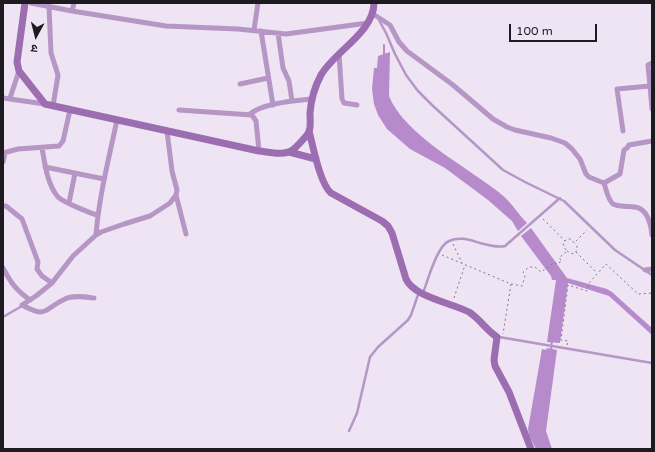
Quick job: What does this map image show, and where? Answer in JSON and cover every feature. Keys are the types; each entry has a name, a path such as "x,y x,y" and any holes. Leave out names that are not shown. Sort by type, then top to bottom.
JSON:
{"street":[{"path":"25,3 17,52 17,62 19,70 45,104"},
{"path":"31,3 166,26 254,30 278,33 295,33 368,23"},
{"path":"72,11 74,3"},
{"path":"254,30 258,3"},
{"path":"374,3 375,15 330,63 321,76 311,99 309,131 316,159 325,185 328,191 382,221 388,226 392,233 408,282 413,289 474,316 500,338 494,360 495,366 509,392 531,449"},
{"path":"49,7 51,53 58,75 53,106"},
{"path":"375,15 390,25 399,42 407,51 453,85 493,120 515,130 551,138 565,143 580,159 586,174 589,177 604,183 613,204 637,207 642,210 650,219 652,235"},
{"path":"261,31 273,105"},
{"path":"278,33 283,68 289,81 292,101"},
{"path":"339,54 342,99 344,103 357,105"},
{"path":"652,63 648,65 652,109"},
{"path":"10,98 19,70"},
{"path":"240,84 268,78"},
{"path":"623,131 617,89 650,86"},
{"path":"3,98 45,104 260,151 279,153 289,152 316,159"},
{"path":"179,110 250,114 254,111 273,105 311,99"},
{"path":"3,162 4,153 18,149 59,146 63,141 70,110"},
{"path":"250,114 256,121 260,151"},
{"path":"96,235 104,178 118,120"},
{"path":"167,131 172,171 177,190 176,195 186,234"},
{"path":"289,152 296,147 309,131"},
{"path":"604,183 620,174 624,150 629,145 652,141"},
{"path":"42,148 45,167 51,186 59,198 83,210 98,215"},
{"path":"45,167 104,178"},
{"path":"69,203 75,173"},
{"path":"22,305 52,283 73,256 96,235 150,216 170,203 176,195"},
{"path":"3,206 6,206 22,219 38,262 37,269 42,276 52,283"},
{"path":"3,268 11,283 18,291 30,300"},
{"path":"644,270 652,269"},
{"path":"22,305 39,313 44,312 66,298 94,298"}],"lane":[{"path":"375,15 386,33 400,64 418,91 503,170 560,198 615,250 652,275"},
{"path":"349,431 357,413 370,357 378,347 408,320 444,244 451,240 461,238 501,247 508,244 560,198"},
{"path":"3,316 22,305"},
{"path":"500,338 652,363"}],"path":[{"path":"540,216 565,241"},
{"path":"574,243 591,226"},
{"path":"565,241 567,239 571,239 577,246 578,250 576,252"},
{"path":"451,240 462,264"},
{"path":"565,241 563,243 564,247 570,254 574,254 576,252"},
{"path":"438,254 511,284 522,286 525,276 523,272 529,267 535,267 541,272 555,262 557,264 562,261 559,258 567,250"},
{"path":"576,252 597,274"},
{"path":"567,342 568,341 561,340 568,285 587,291 588,284 606,264 638,294 652,293"},
{"path":"452,305 465,265"},
{"path":"500,338 511,284"}],"shaded area":[{"path":"390,52 389,96 397,110 408,124 439,150 505,197 527,223 518,231 512,221 488,200 445,168 410,149 387,129 378,115 374,104 372,89 374,68 377,68 378,56"},
{"path":"531,228 567,278 607,289 612,292 652,328 652,335 609,296 568,283 560,343 547,342 556,280 552,280 551,276 521,236"},
{"path":"547,348 557,350 546,431 552,449 536,449 529,435 528,429 542,349 546,350"}],"waterway":[{"path":"384,45 384,56"},
{"path":"551,351 552,339"}]}
